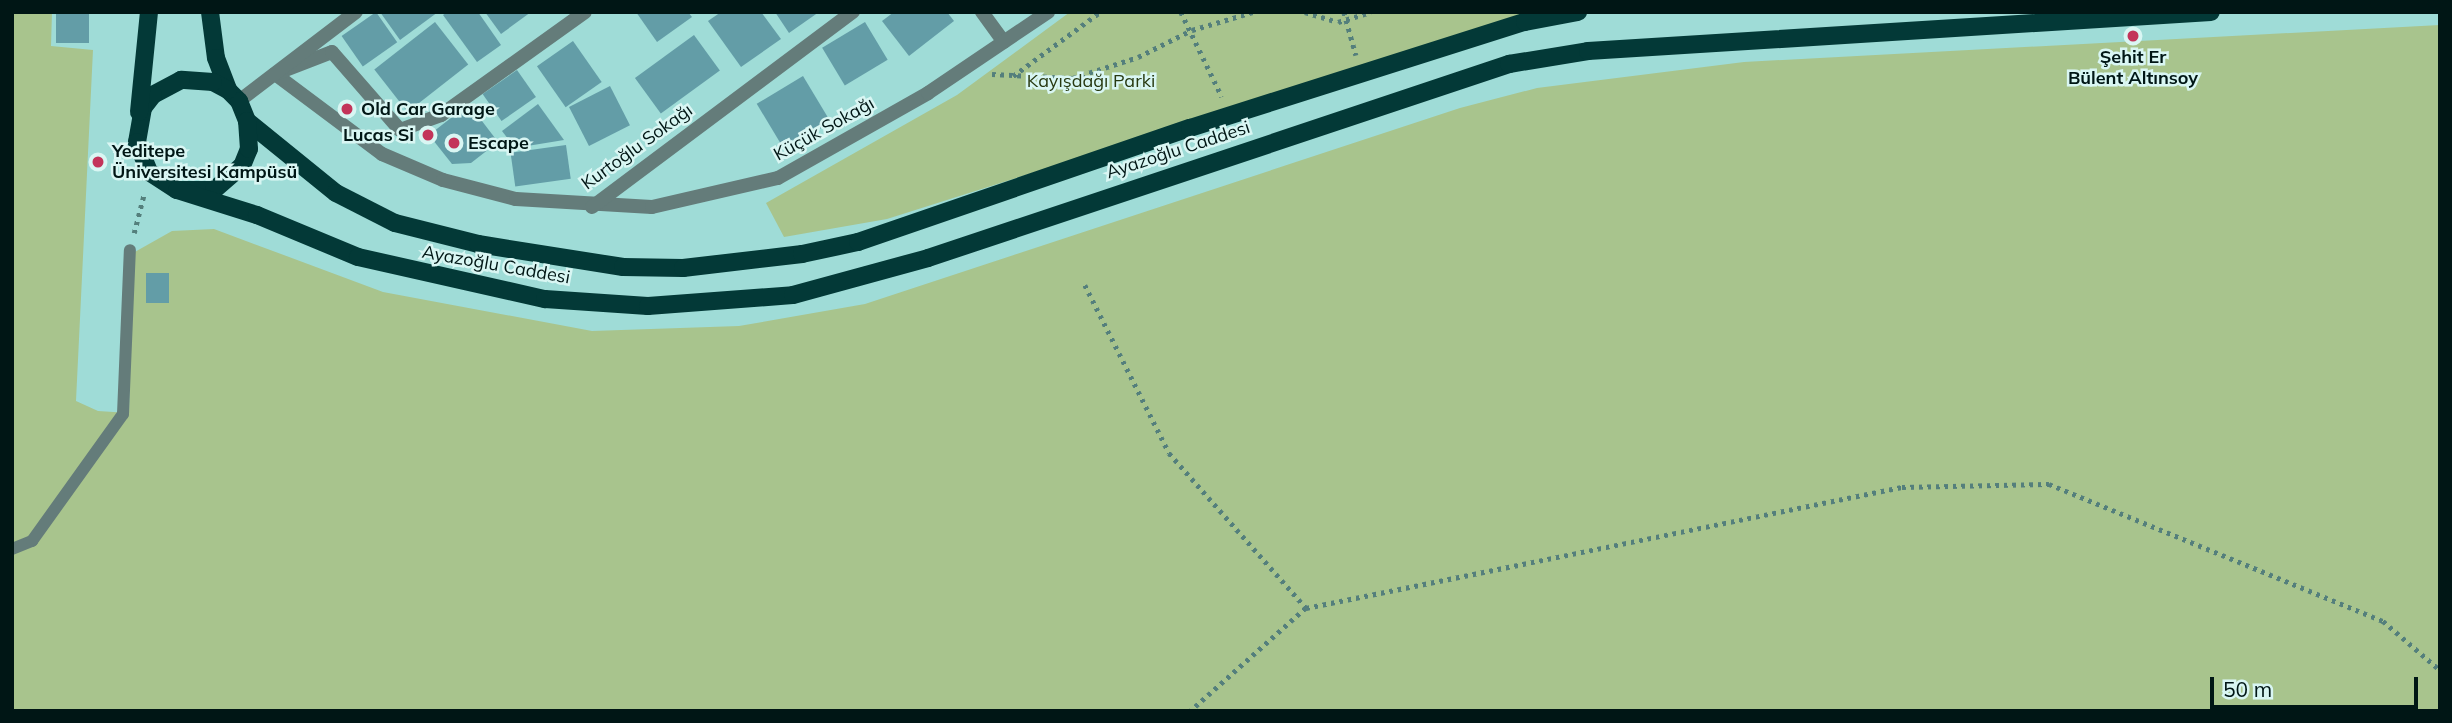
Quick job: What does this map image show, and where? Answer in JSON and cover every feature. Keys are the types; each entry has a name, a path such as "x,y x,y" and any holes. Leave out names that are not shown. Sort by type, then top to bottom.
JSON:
{"main road":[{"path":"149,12 137,142 149,172 177,190 200,193 230,180 249,149 247,121 216,58 211,12"},
{"name":"Ayazoğlu Caddesi","path":"247,121 336,193 395,223 564,259 623,267 683,268 802,254 858,242 1230,116 1525,22 1578,12"},
{"name":"Ayazoğlu Caddesi","path":"177,190 257,215 358,257 545,299 648,306 793,295 929,258 1509,64 1588,51 2211,12"},
{"path":"138,126 143,108 166,86 197,80 234,96"}],"street":[{"path":"275,74 356,12"},
{"path":"234,96 275,74 332,51 400,130 441,116 585,12"},
{"name":"Kurtoğlu Sokağı","path":"275,74 382,154 443,180 516,199 592,207 853,12"},
{"path":"982,12 1004,42"},
{"name":"Küçük Sokağı","path":"592,207 652,207 778,178 964,69 1048,12"}],"lane":[{"path":"12,549 32,541 123,414 130,250"}],"path":[{"path":"1012,77 1100,12"},
{"path":"1181,12 1192,30 1230,116"},
{"path":"964,69 1012,77 1073,78 1138,57 1192,30 1253,12"},
{"path":"1305,12 1338,22 1371,12"},
{"path":"1344,12 1362,74"},
{"path":"130,250 149,172"},
{"path":"1085,285 1169,453 1306,608"},
{"path":"1191,711 1306,608 1902,487 2049,484 2383,621 2440,670"}],"green space":[{"path":"12,12 52,12 51,46 93,50 76,401 98,411 129,413 133,253 172,231 214,229 383,292 592,331 739,326 865,304 1460,108 1537,88 1744,62 2440,25 2440,711 12,711"},
{"name":"Kayışdağı Parki","path":"1070,12 1539,12 887,219 784,237 766,203 957,95"}],"building":[{"path":"56,12 89,12 89,43 56,43"},
{"path":"376,12 397,42 363,66 342,36"},
{"path":"380,12 438,12 400,40"},
{"path":"447,12 478,12 501,45 477,62 443,15"},
{"path":"485,12 531,12 501,34"},
{"path":"636,12 688,12 692,17 657,42"},
{"path":"721,12 761,12 781,39 741,67 708,21"},
{"path":"775,12 819,12 789,33"},
{"path":"894,12 947,12 954,21 909,56 882,21"},
{"path":"435,22 468,65 408,112 374,69"},
{"path":"865,22 888,60 845,85 822,48"},
{"path":"694,35 720,71 661,114 635,78"},
{"path":"573,41 602,82 566,107 537,66"},
{"path":"517,70 536,97 502,121 483,94"},
{"path":"803,76 831,122 785,150 757,104"},
{"path":"610,86 630,125 589,146 569,107"},
{"path":"469,104 498,142 471,163 452,164 429,135"},
{"path":"538,104 564,140 515,148 502,131"},
{"path":"566,145 571,179 515,186 511,153"},
{"path":"146,273 169,273 169,303 146,303"}],"place":[{"name":"Şehit Er Bülent Altınsoy","path":"2133,36"},
{"name":"Old Car Garage","path":"347,109"},
{"name":"Lucas Si","path":"428,135"},
{"name":"Escape","path":"454,143"},
{"name":"Yeditepe Üniversitesi Kampüsü","path":"98,162"}]}
